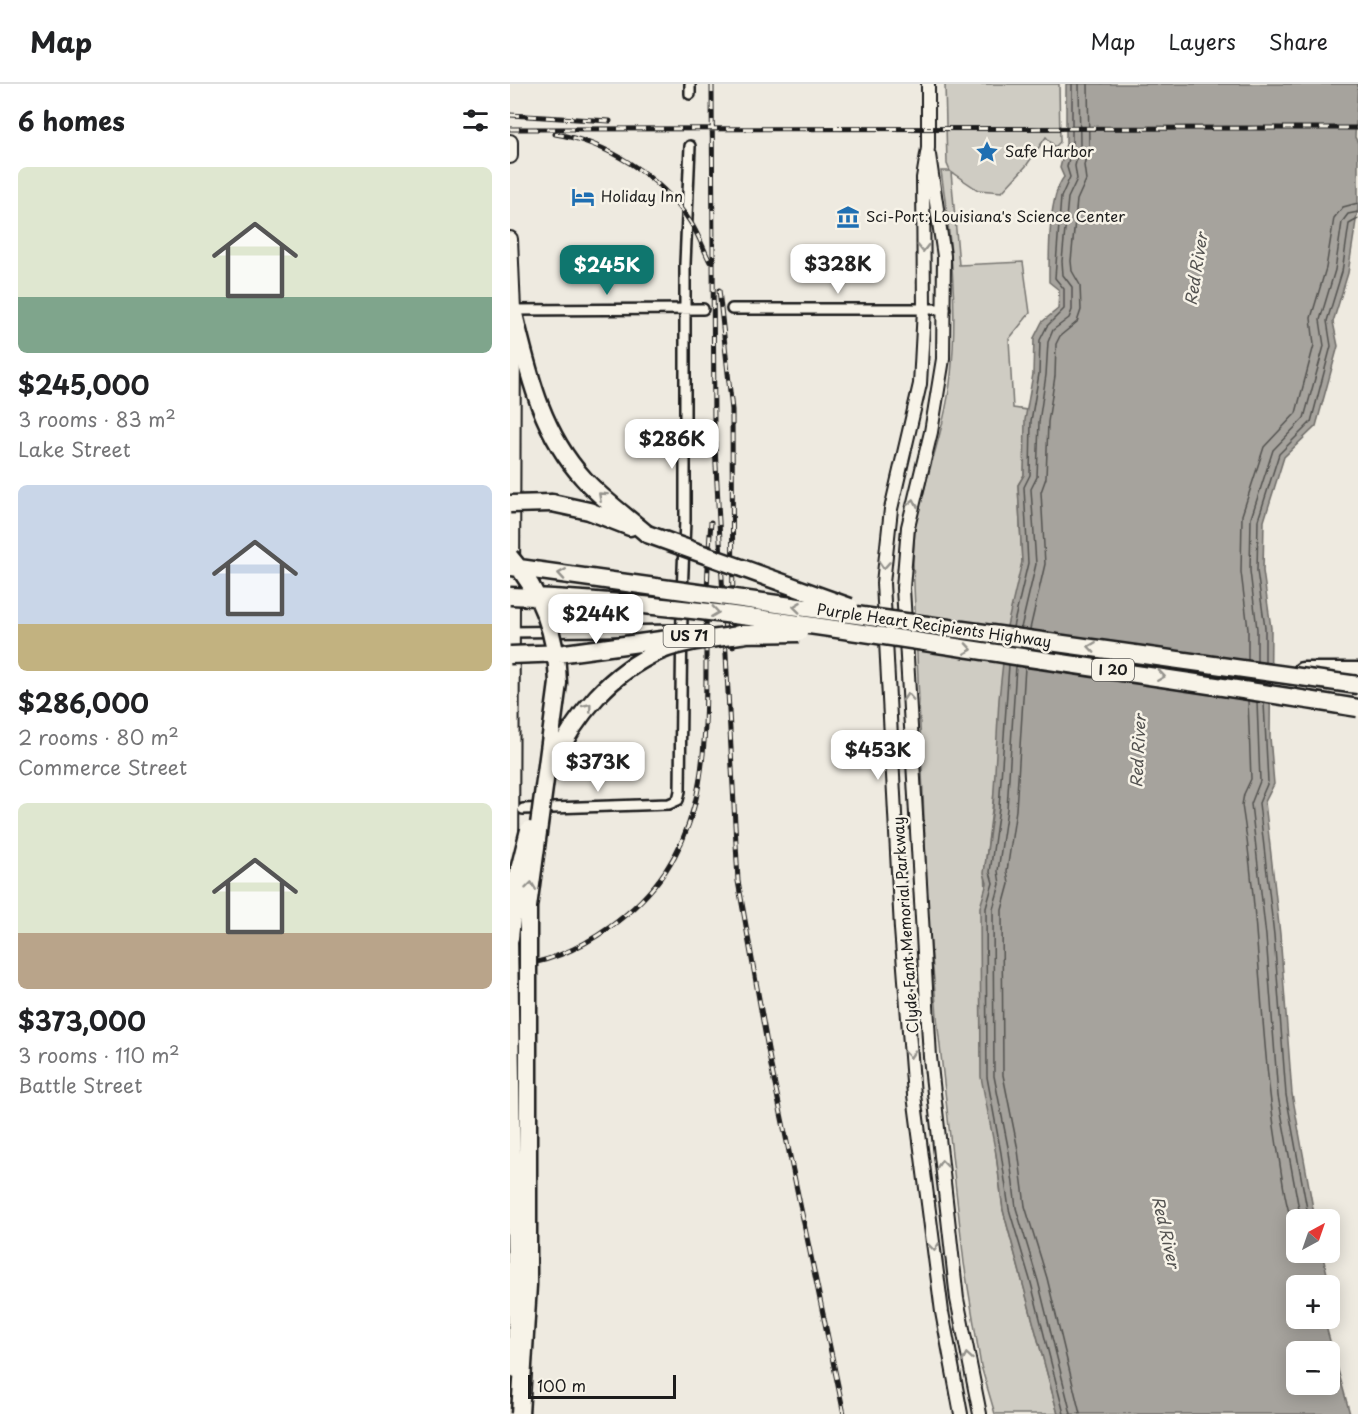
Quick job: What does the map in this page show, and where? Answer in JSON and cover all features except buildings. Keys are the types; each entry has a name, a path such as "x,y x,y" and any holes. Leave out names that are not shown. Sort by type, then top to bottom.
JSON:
{"highway":[{"path":"511,313 532,387 553,437 584,479 647,534"},
{"path":"510,504 552,503 589,511 876,616"},
{"path":"510,557 537,595 548,622 556,655 558,683 528,908 528,1285 518,1414"},
{"name":"Purple Heart Recipients Highway","path":"510,566 690,594 876,616 1358,685"},
{"name":"Purple Heart Recipients Highway","path":"510,596 647,604 869,633 1358,708"},
{"name":"US 71","path":"511,663 565,653 717,633 869,633"},
{"path":"510,938 516,882 534,809 560,748 584,712 614,679 661,651 747,634"},
{"path":"1260,671 1358,671"}],"main road":[{"name":"Clyde Fant Memorial Parkway","path":"927,84 928,148 940,216 945,309 938,395 908,527 903,588 930,1057 957,1299 980,1414"},
{"path":"510,142 510,156"},
{"name":"Clyde Fant Memorial Parkway","path":"928,148 922,178 924,309 920,384 891,508 883,583 901,929 914,1095 942,1312 962,1414"},
{"path":"510,239 510,938 518,1414"}],"street":[{"path":"523,809 669,804 678,800 685,520 684,309 690,146"},
{"path":"511,313 703,309"},
{"path":"732,309 945,309"},
{"path":"511,632 682,630"}],"shaded area":[{"path":"945,84 1059,84 1060,142 1055,147 1046,137 1026,166 1002,192 978,190 951,172 959,265 1023,262 1030,313 1009,339 1013,408 1027,410 1024,475 1018,485 1022,562 985,867 996,1154 1003,1210 1058,1414 995,1414 981,1366 964,1263 938,1028 928,910 913,562 916,521 949,394 953,349 954,298 948,221 941,171 950,171 947,164"}],"water":[{"name":"Red River","path":"1066,84 1358,84 1355,137 1358,143 1358,208 1348,273 1333,322 1338,346 1316,426 1284,457 1264,521 1263,571 1271,628 1270,737 1274,784 1265,802 1280,934 1292,1094 1313,1209 1286,1209 1286,1263 1324,1263 1327,1275 1286,1275 1286,1329 1327,1329 1330,1341 1286,1341 1286,1395 1340,1395 1340,1377 1350,1414 1058,1414 1003,1210 996,1154 981,1077 980,907 987,883 984,873 993,808 999,699 1007,626 1022,562 1018,485 1024,475 1025,420 1033,374 1034,338 1042,322 1058,309 1059,290 1049,282 1052,212 1059,186 1064,177 1060,168 1066,144"}],"railway":[{"path":"712,84 714,427 738,881 771,1066 844,1414"},
{"path":"510,115 610,121"},
{"path":"510,129 1358,128"},
{"path":"555,134 574,138 612,153 663,189 689,220 710,262"},
{"path":"719,290 732,410 733,647"},
{"path":"510,966 537,962 563,954 610,927 642,900 666,871 683,840 694,807 701,772 706,697 707,590 711,522"}],"place":[{"name":"Safe Harbor","path":"987,152"},
{"name":"Holiday Inn","path":"583,197"},
{"name":"Sci-Port: Louisiana's Science Center","path":"848,217"}]}
